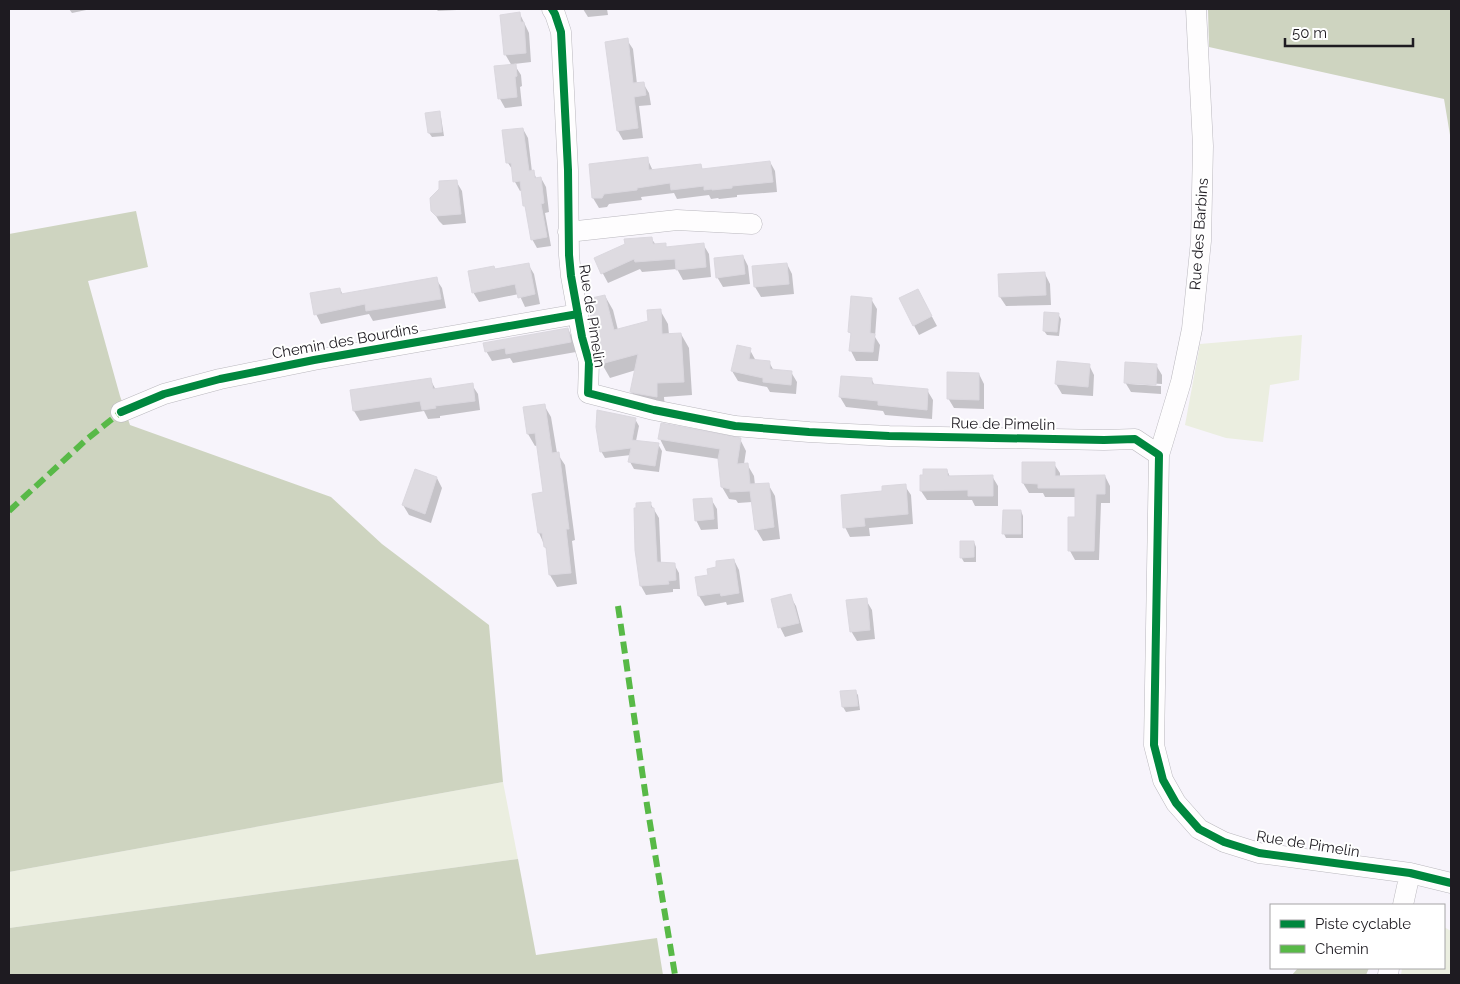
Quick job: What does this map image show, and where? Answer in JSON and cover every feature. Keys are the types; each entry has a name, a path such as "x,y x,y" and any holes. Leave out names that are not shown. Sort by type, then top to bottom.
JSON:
{"street":[{"name":"Rue de Pimelin","path":"552,9 561,32 571,276 582,337 589,362 588,394 654,410 735,426 809,432 889,436 1104,440 1136,439 1164,434"},
{"name":"Rue des Barbins","path":"1159,455 1181,382 1192,329 1201,241 1203,146 1196,9"},
{"path":"568,232 677,220 752,224"},
{"name":"Chemin des Bourdins","path":"121,412 164,394 220,379 324,358 578,314"},
{"path":"1136,439 1159,455"},
{"name":"Rue de Pimelin","path":"1159,455 1154,745 1163,780 1176,803 1199,829 1224,842 1259,853 1410,873 1451,883"},
{"path":"1403,904 1410,873"}],"shaded area":[{"path":"1302,335 1299,380 1270,385 1263,442 1226,438 1185,425 1200,344"},
{"path":"503,782 518,859 9,928 9,872"},
{"path":"1445,928 1451,931 1451,975 1401,975 1402,969 1445,969"}],"green space":[{"path":"1208,9 1451,9 1451,141 1444,99 1209,47"},
{"path":"136,211 148,267 88,281 130,425 331,497 382,544 489,625 503,782 9,872 9,234"},
{"path":"518,859 536,955 657,938 663,975 9,975 9,928"},
{"path":"1297,969 1369,969 1366,975 1292,975"}],"building":[{"path":"520,12 521,22 524,22 526,53 504,55 500,15"},
{"path":"628,38 633,83 644,82 646,95 634,97 638,128 617,131 605,42"},
{"path":"516,64 517,97 498,99 494,66"},
{"path":"440,111 442,132 428,133 425,113"},
{"path":"523,128 529,171 534,170 535,178 541,177 544,203 541,204 547,237 531,240 525,206 523,206 520,181 513,182 511,163 506,163 502,130"},
{"path":"648,157 649,170 701,164 702,169 770,161 773,182 712,190 704,190 704,186 671,190 670,183 604,194 602,198 592,198 589,164"},
{"path":"457,180 461,214 436,216 431,211 430,198 439,189 439,181"},
{"path":"652,237 653,244 666,243 666,247 704,243 706,267 676,270 675,259 635,262 634,259 601,274 594,258 625,244 624,239"},
{"path":"743,255 745,274 716,278 714,258"},
{"path":"529,263 535,294 518,298 515,284 472,293 468,271 494,266 495,269"},
{"path":"787,263 789,284 754,287 752,266"},
{"path":"1045,272 1046,295 999,297 998,274"},
{"path":"437,277 441,299 366,311 365,304 314,315 310,293 340,288 341,294"},
{"path":"918,289 932,316 913,326 899,298"},
{"path":"605,295 614,330 648,321 647,310 661,309 662,334 681,333 684,382 657,383 657,397 634,393 630,392 638,354 601,364 587,299"},
{"path":"851,296 872,298 870,333 875,334 873,352 849,351 851,333 848,332"},
{"path":"1044,312 1059,313 1057,332 1043,331"},
{"path":"568,328 571,342 506,354 505,348 485,352 483,343"},
{"path":"737,345 751,348 749,359 770,361 770,369 792,371 791,385 763,382 763,378 731,371"},
{"path":"1057,361 1090,364 1088,387 1055,384"},
{"path":"1125,362 1157,364 1156,385 1124,383"},
{"path":"947,372 979,373 979,400 947,399"},
{"path":"841,376 872,378 872,384 928,389 927,410 878,405 878,401 839,397"},
{"path":"431,378 433,389 473,383 475,401 435,406 436,408 422,410 420,401 353,411 350,390"},
{"path":"545,404 552,453 559,452 569,529 566,529 571,573 549,575 546,547 544,547 542,533 538,533 532,494 543,492 535,433 527,434 523,407"},
{"path":"597,410 636,418 632,440 659,443 655,466 628,462 631,448 600,452 596,427"},
{"path":"661,423 741,438 737,464 748,463 750,484 769,483 774,527 755,530 750,491 730,492 730,489 721,487 718,459 720,449 658,439"},
{"path":"1022,462 1055,462 1055,476 1105,475 1105,494 1096,494 1094,551 1068,551 1068,517 1075,517 1075,488 1038,488 1038,484 1022,483"},
{"path":"415,469 437,477 425,514 402,505"},
{"path":"923,469 947,469 948,476 993,475 993,496 968,496 968,490 920,491 920,475 923,475"},
{"path":"906,484 908,514 864,518 865,526 843,528 841,495 882,491 882,486"},
{"path":"712,498 714,519 695,521 693,499"},
{"path":"651,502 651,508 654,508 657,562 675,563 676,580 668,581 669,584 640,586 635,550 634,508 636,508 636,503"},
{"path":"1003,510 1021,510 1021,534 1002,534"},
{"path":"960,541 974,541 974,557 960,558"},
{"path":"734,559 739,593 721,596 720,593 698,596 695,577 708,575 707,569 716,567 716,561"},
{"path":"791,594 799,623 778,628 771,599"},
{"path":"867,598 870,630 850,632 846,600"},
{"path":"856,690 858,706 842,707 840,691"}],"marked path":[{"path":"9,511 87,439 121,412"},
{"path":"618,606 647,805 675,975"}],"cycle path":[{"path":"552,9 561,32 568,170 569,255 582,337 589,362 588,393 654,410 735,426 889,436 1135,439 1159,455 1154,745 1163,780 1176,803 1199,829 1224,842 1259,853 1410,873 1451,883"},
{"path":"121,412 164,394 220,379 314,360 578,314"}]}
